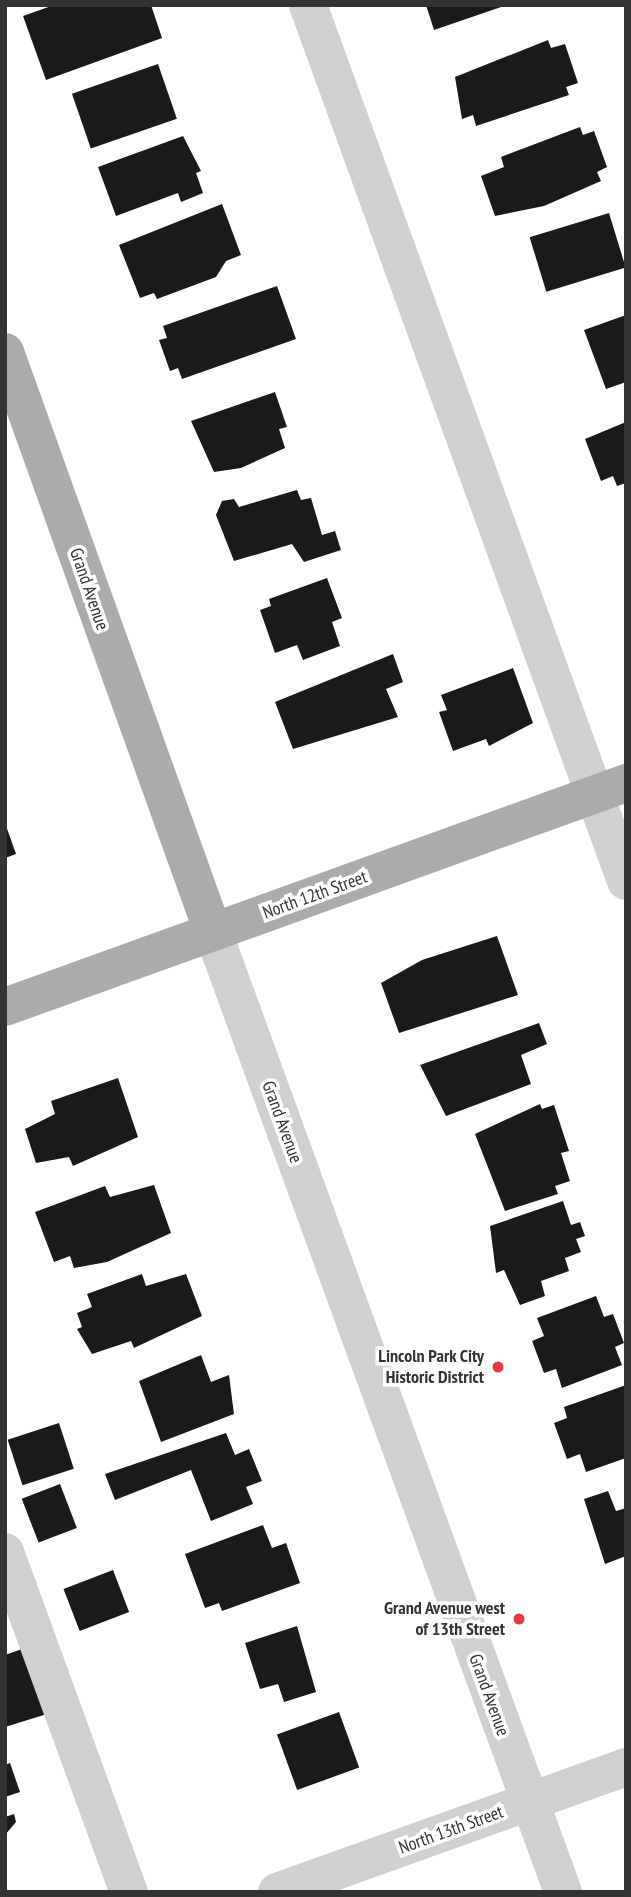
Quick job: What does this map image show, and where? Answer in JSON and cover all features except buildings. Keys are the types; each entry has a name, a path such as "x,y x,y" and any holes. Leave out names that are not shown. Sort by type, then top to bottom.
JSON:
{"main road":[{"name":"Grand Avenue","path":"5,352 213,932"},
{"name":"North 12th Street","path":"5,1007 610,789"}],"street":[{"path":"309,5 610,789 626,881"},
{"name":"Grand Avenue","path":"213,932 563,1892"},
{"path":"5,1552 129,1892"},
{"name":"North 13th Street","path":"277,1892 626,1767"}],"place":[{"name":"Lincoln Park City Historic District","path":"498,1367"},
{"name":"Grand Avenue west of 13th Street","path":"519,1619"}]}
